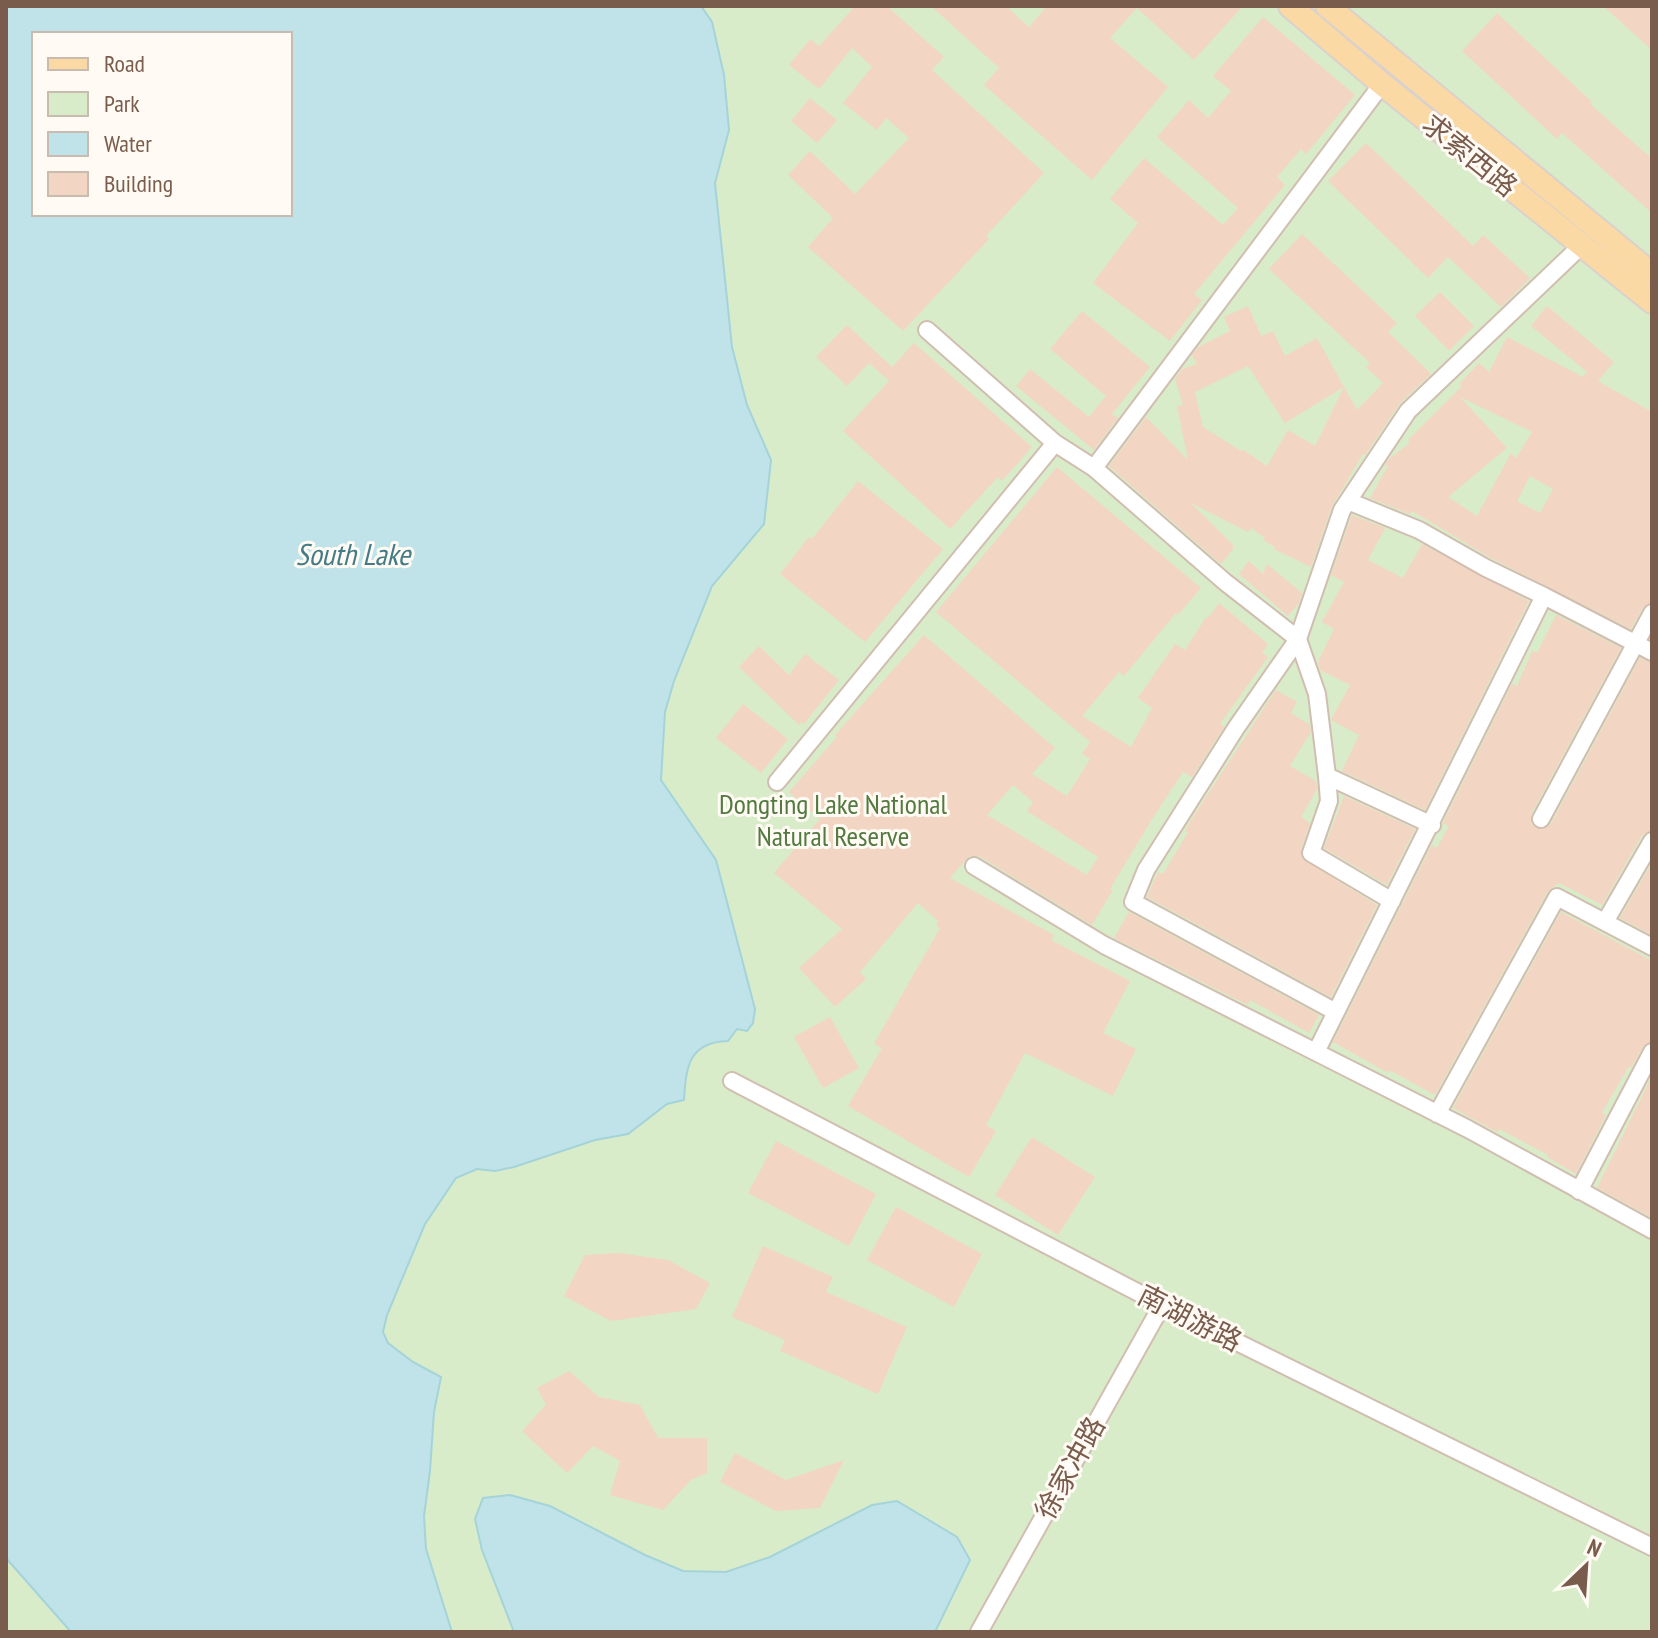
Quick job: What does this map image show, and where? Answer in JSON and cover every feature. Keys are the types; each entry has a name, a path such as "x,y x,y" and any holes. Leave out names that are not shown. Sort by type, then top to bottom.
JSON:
{"main road":[{"name":"求索西路","path":"1290,6 1652,302"},
{"name":"求索西路","path":"1327,6 1652,274"}],"street":[{"path":"1094,468 1382,84"},
{"path":"1336,1012 1133,902 1146,870 1236,728 1298,639 1342,510 1408,411 1582,245"},
{"path":"927,330 1055,443 1094,468 1225,582 1298,639 1317,694 1329,801 1311,853 1392,901"},
{"path":"777,782 1055,443"},
{"path":"1348,501 1419,530 1486,568 1652,652"},
{"path":"1316,1052 1544,596"},
{"path":"1541,819 1652,613"},
{"path":"1327,776 1432,825"},
{"path":"1605,922 1652,841"},
{"path":"974,866 1104,945 1437,1114 1652,1230"},
{"path":"1437,1114 1557,897 1652,947"},
{"path":"1579,1191 1652,1052"},
{"name":"南湖游路","path":"732,1081 1162,1305 1652,1547"},
{"name":"徐家冲路","path":"979,1632 1162,1305"}],"green space":[{"name":"Dongting Lake National Natural Reserve","path":"6,6 1652,6 1652,1632 6,1632"}],"water":[{"name":"South Lake","path":"6,6 701,6 712,22 724,75 729,130 715,183 732,347 747,405 771,460 764,524 712,586 674,681 665,712 661,780 716,860 755,1009 753,1023 747,1031 737,1029 728,1041 705,1046 697,1052 688,1068 684,1100 667,1104 628,1134 595,1140 514,1167 495,1171 477,1169 456,1178 425,1224 387,1315 383,1332 388,1343 413,1362 441,1377 434,1412 424,1516 426,1549 452,1632 71,1632 6,1558"},
{"path":"510,1495 550,1506 683,1571 726,1572 770,1557 872,1505 897,1501 957,1537 970,1560 935,1632 514,1632 482,1550 475,1519 483,1498"}],"building":[{"path":"855,6 887,6 944,57 932,70 1044,173 986,236 989,239 903,331 808,247 833,218 788,175 810,151 855,194 909,138 886,118 877,130 843,103 872,67 852,48 819,89 789,65 810,39 819,46"},
{"path":"931,6 1006,6 1029,27 1047,6 1243,6 1194,60 1137,8 1110,38 1168,87 1092,180 984,85 999,68"},
{"path":"1603,6 1652,6 1652,50"},
{"path":"1497,13 1592,102 1590,104 1652,159 1652,213 1562,133 1557,139 1462,51"},
{"path":"1263,17 1355,95 1306,154 1301,149 1277,177 1285,185 1194,294 1202,300 1170,341 1093,283 1138,223 1110,199 1144,158 1223,225 1238,208 1157,137 1189,100 1208,118 1231,91 1213,76"},
{"path":"810,98 837,120 817,143 791,121"},
{"path":"1366,143 1473,246 1483,235 1530,278 1501,307 1448,257 1428,278 1328,181"},
{"path":"1302,234 1397,323 1388,332 1431,374 1400,403 1363,454 1332,506 1311,567 1274,549 1251,528 1248,532 1191,503 1233,545 1221,564 1109,466 1146,417 1188,460 1177,406 1183,405 1175,379 1182,369 1197,364 1192,355 1198,347 1230,331 1224,317 1248,306 1261,336 1273,331 1285,356 1317,338 1357,410 1383,383 1366,367 1370,363 1269,269","holes":["1248,366 1285,423 1344,387 1315,446 1288,430 1267,466 1203,427 1195,392"]},
{"path":"1440,292 1474,326 1449,351 1415,316"},
{"path":"1547,306 1614,362 1598,381 1652,412 1652,602 1643,607 1631,629 1491,558 1412,511 1410,514 1370,498 1389,459 1410,443 1408,440 1462,386 1459,384 1479,363 1489,372 1507,337 1583,377 1587,372 1531,326","holes":["1460,397 1532,432 1516,458 1511,453 1477,516 1448,497 1507,448","1530,476 1553,489 1540,513 1517,501"]},
{"path":"1082,311 1150,367 1112,414 1118,418 1094,450 1016,386 1030,369 1089,417 1106,396 1050,349"},
{"path":"847,325 892,367 914,343 1032,447 1002,481 998,477 950,529 843,431 889,381 869,363 847,386 816,357"},
{"path":"1057,467 1201,588 1124,676 1119,672 1082,716 1131,747 1152,708 1138,698 1175,644 1185,650 1219,603 1268,644 1262,653 1268,657 1220,724 1224,727 1192,777 1183,772 1154,816 1092,925 979,856 969,856 950,878 1054,935 1051,940 1130,981 1103,1033 1136,1049 1113,1096 1025,1053 986,1125 996,1131 969,1177 848,1106 882,1048 874,1044 940,928 936,925 938,921 918,903 860,972 866,979 835,1007 799,968 842,929 774,873 820,819 789,792 924,635 1055,748 1032,774 1067,796 1090,759 1082,754 1090,742 936,612","holes":["1013,785 1033,802 1027,811 1098,857 1087,875 987,815"]},
{"path":"858,481 943,549 865,642 780,574"},
{"path":"1352,515 1385,528 1368,560 1403,578 1422,544 1529,601 1425,810 1342,771 1359,735 1331,720 1350,685 1320,670 1318,662 1334,629 1322,622 1344,582 1331,575"},
{"path":"1249,561 1263,574 1267,564 1302,593 1299,603 1288,616 1239,574"},
{"path":"1556,615 1621,648 1531,814 1531,824 1541,830 1551,824 1640,658 1652,663 1652,830 1642,835 1602,905 1559,883 1548,891 1435,1095 1333,1042 1432,845 1437,848 1449,826 1443,823 1512,684 1517,686 1532,651 1537,653"},
{"path":"759,646 789,675 805,654 839,680 804,724 801,722 799,725 739,667"},
{"path":"1276,690 1297,702 1291,713 1310,725 1311,732 1290,766 1316,781 1317,789 1301,817 1310,823 1301,858 1377,905 1331,997 1147,897 1158,872 1163,874 1188,832 1185,831 1193,817"},
{"path":"743,704 788,739 761,773 716,738"},
{"path":"1344,796 1415,829 1387,885 1324,848"},
{"path":"1652,863 1652,935 1620,918"},
{"path":"1129,912 1319,1015 1309,1033 1250,1000 1248,1005 1114,938"},
{"path":"1561,912 1652,961 1652,1041 1643,1046 1631,1068 1629,1066 1602,1113 1606,1115 1576,1174 1548,1155 1453,1108"},
{"path":"830,1017 859,1068 823,1088 794,1037"},
{"path":"1652,1076 1652,1211 1649,1216 1597,1188"},
{"path":"1032,1137 1095,1177 1058,1235 995,1195"},
{"path":"776,1141 876,1194 849,1246 748,1193"},
{"path":"896,1207 982,1254 954,1307 867,1260"},
{"path":"763,1246 833,1277 826,1292 907,1327 878,1394 780,1351 785,1340 732,1317"},
{"path":"619,1253 668,1260 710,1283 696,1309 611,1321 564,1296 585,1255"},
{"path":"569,1371 599,1397 640,1405 658,1438 707,1438 707,1473 691,1480 663,1510 610,1495 620,1461 593,1446 567,1473 522,1431 546,1405 537,1388"},
{"path":"735,1453 786,1480 844,1460 820,1508 776,1511 720,1482"}]}
